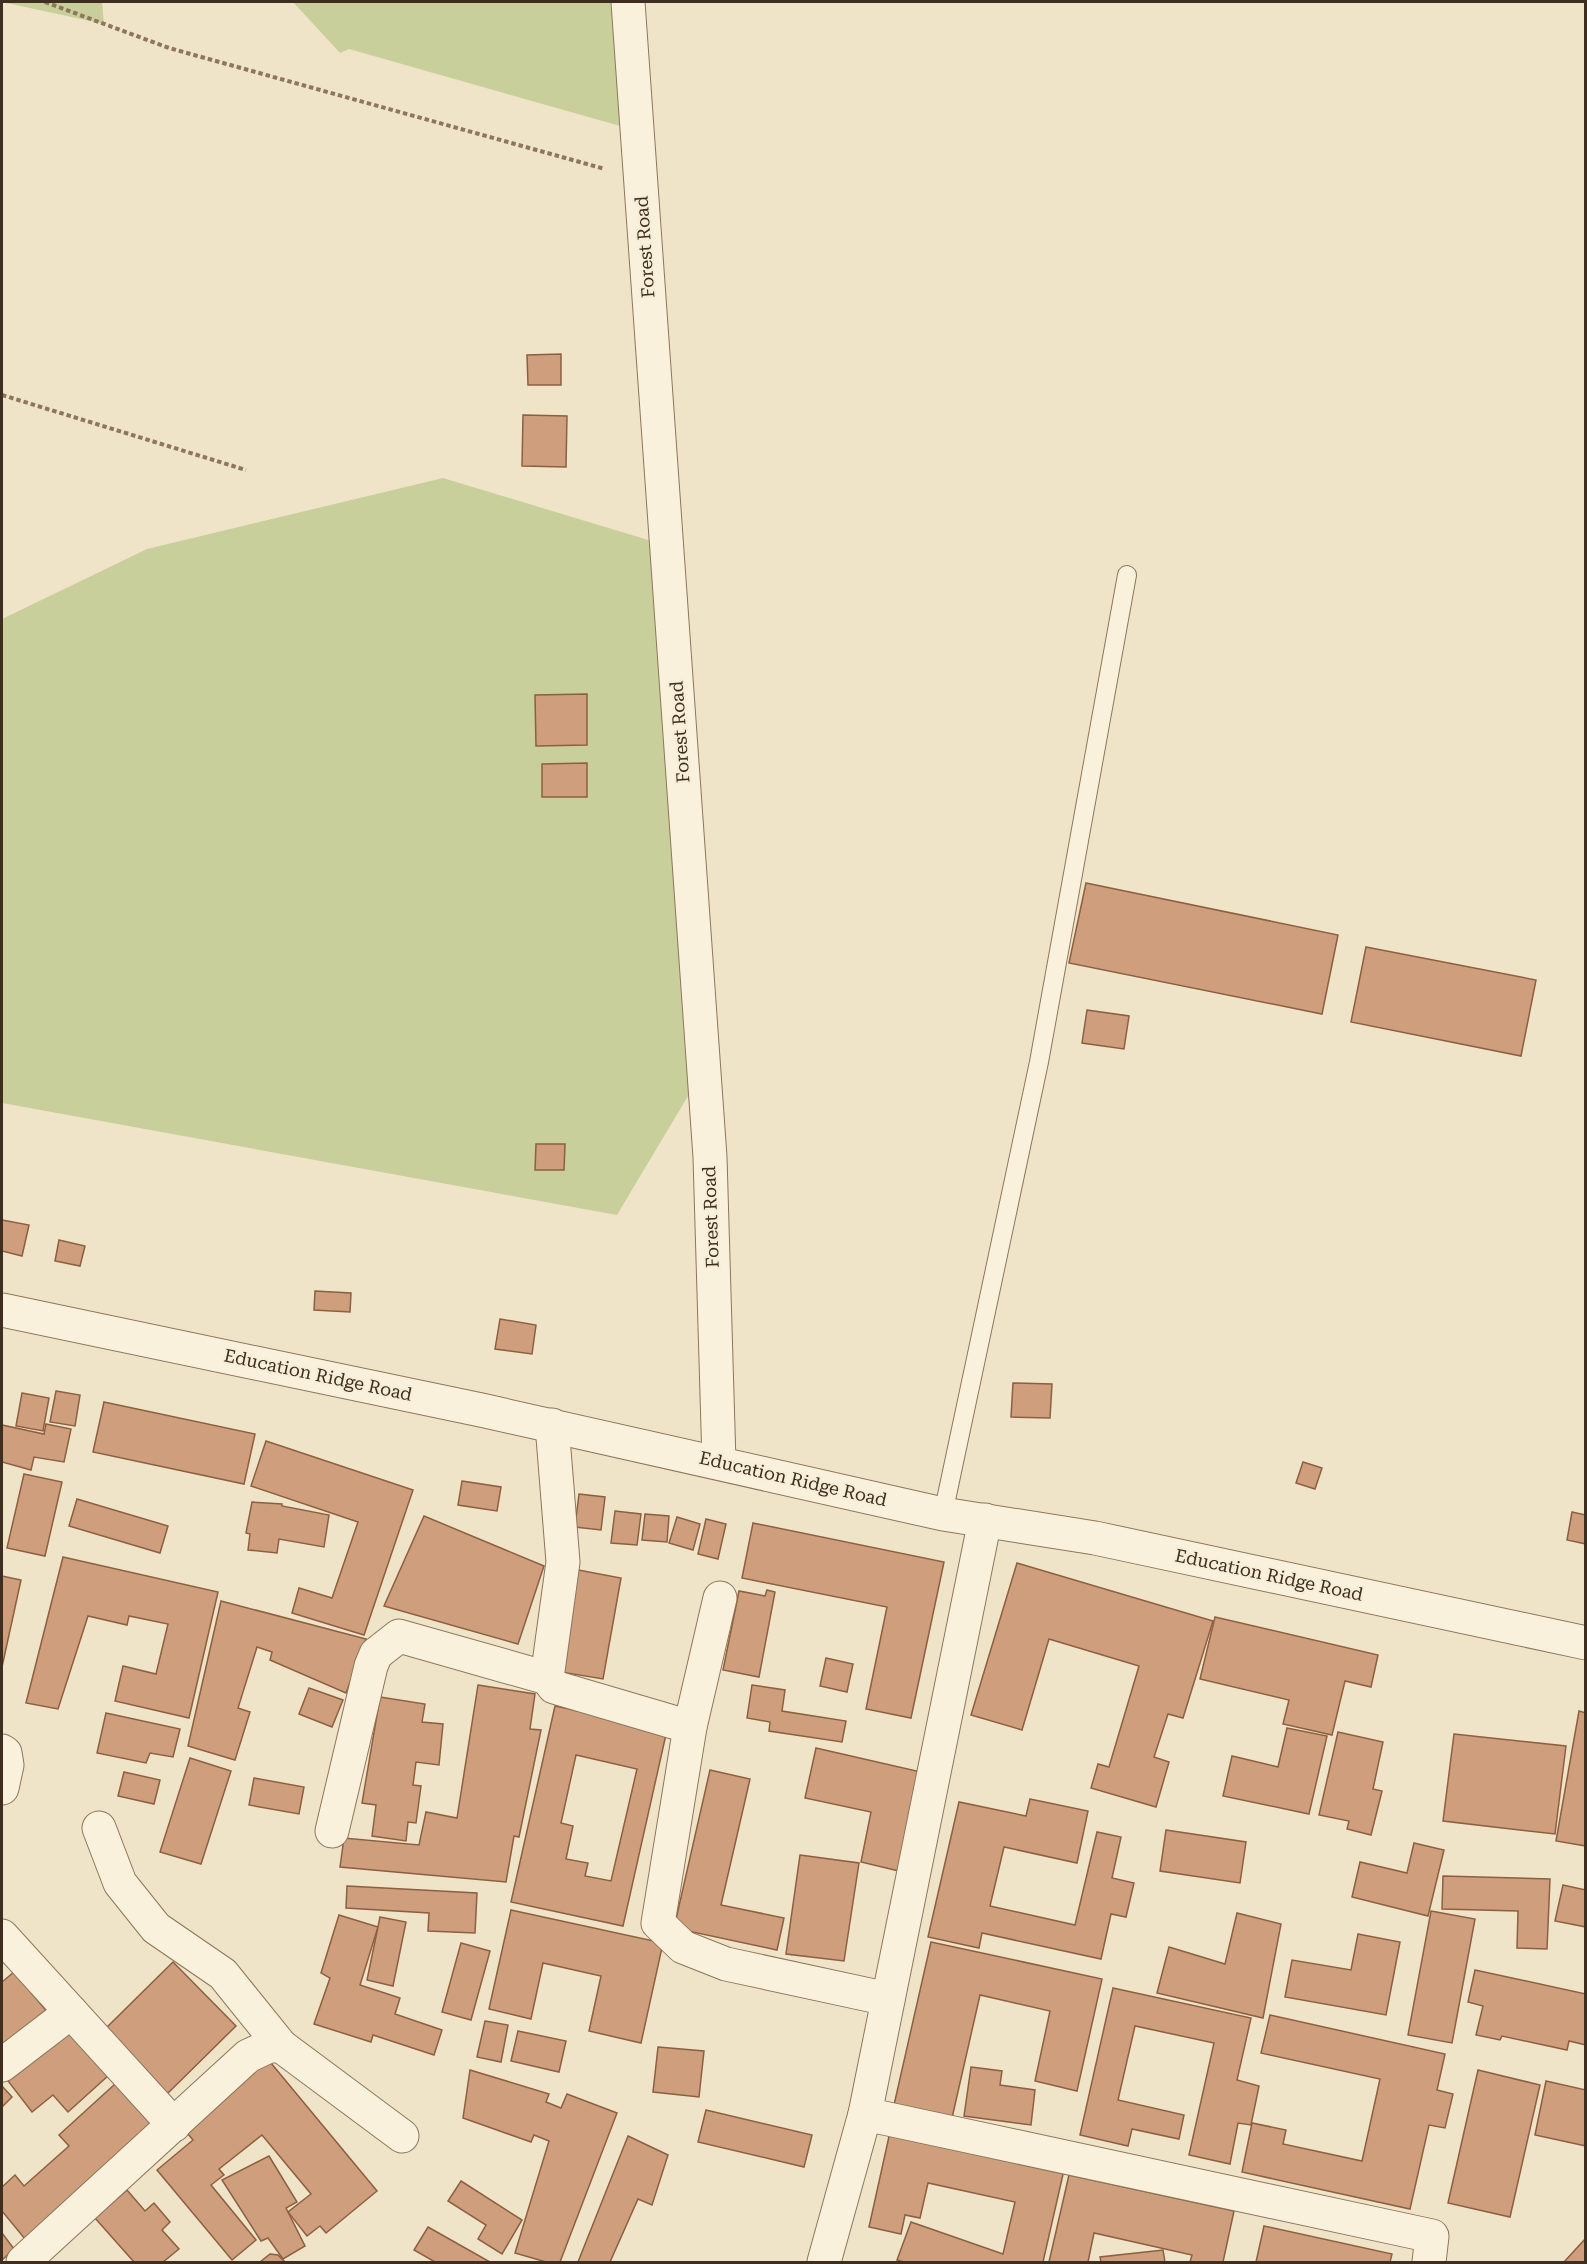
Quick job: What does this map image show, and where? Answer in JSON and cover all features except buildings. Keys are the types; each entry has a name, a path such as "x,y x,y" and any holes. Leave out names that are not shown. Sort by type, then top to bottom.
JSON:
{"street":[{"name":"Forest Road","path":"628,2 710,1157 719,1462"},
{"name":"Education Ridge Road","path":"2,1310 552,1425 943,1514 1106,1540 1586,1643"},
{"path":"547,1678 562,1562 552,1425"},
{"path":"824,2262 865,2114 985,1521"},
{"path":"720,1598 690,1726 658,1923 683,1947 726,1964 888,1999"},
{"path":"332,1831 371,1666 376,1654 399,1636 547,1678 554,1687 690,1726"},
{"path":"2,1751 5,1753 7,1766 2,1788"},
{"path":"99,1828 120,1883 156,1928 223,1974 281,2046 402,2136"},
{"path":"2,1936 174,2125"},
{"path":"2,2065 70,2012"},
{"path":"23,2262 248,2056 269,2046 281,2046"},
{"path":"865,2114 1432,2236 1430,2262"}],"lane":[{"path":"943,1514 1039,1062 1127,575"}],"path":[{"path":"45,2 169,48 640,179"},
{"path":"2,395 246,470"}],"green space":[{"path":"2,2 102,2 104,24"},
{"path":"293,2 643,2 652,135 349,49 340,53"},
{"path":"443,478 655,542 697,1081 617,1215 2,1103 2,619 147,549"}]}
